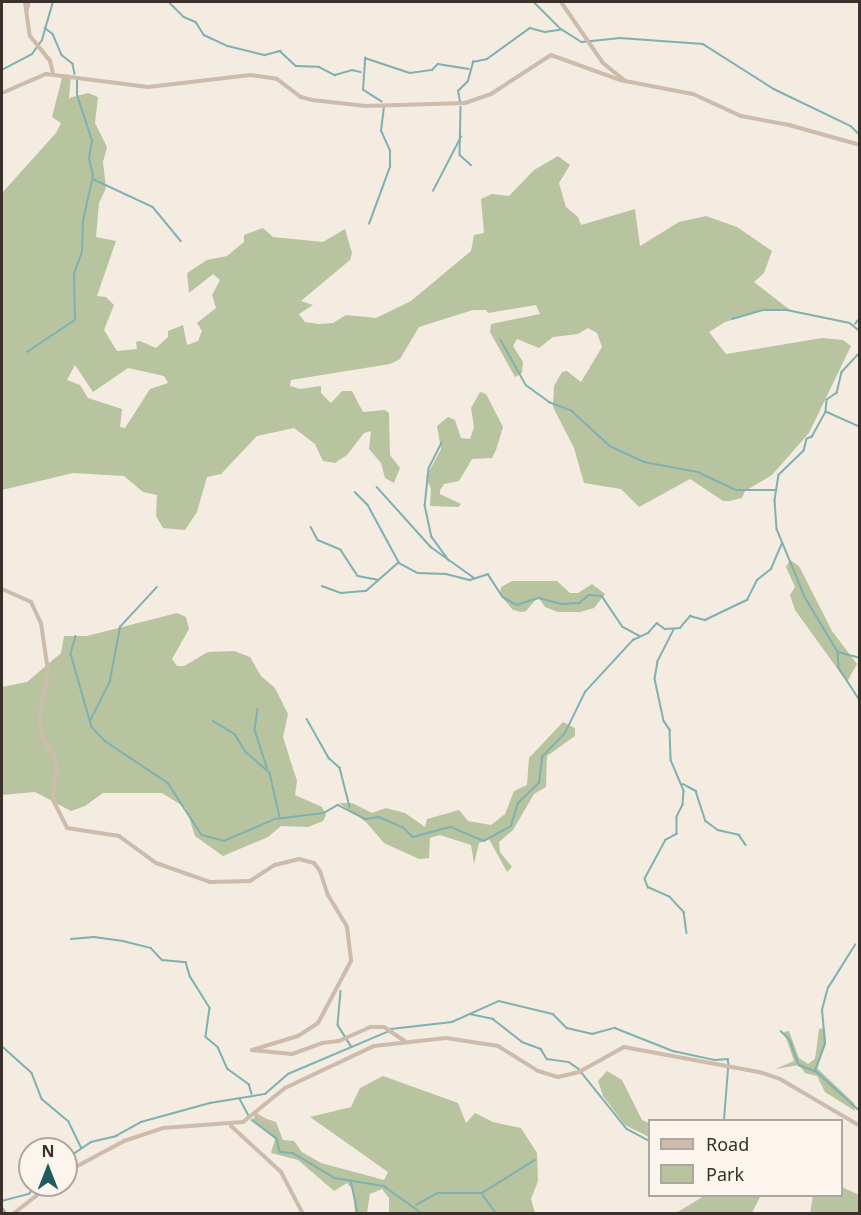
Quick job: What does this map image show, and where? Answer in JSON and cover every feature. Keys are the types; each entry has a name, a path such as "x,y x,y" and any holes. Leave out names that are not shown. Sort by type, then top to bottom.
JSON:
{"street":[{"path":"27,2 30,36 50,61 53,74"},
{"path":"561,2 603,63 626,81"},
{"path":"2,93 53,74 148,87 234,75 271,77 306,99 372,106 472,102 497,90 548,56 626,81 686,92 741,116 789,125 860,146"},
{"path":"2,589 31,602 41,623 48,671 39,719 44,739 57,761 53,800 67,828 119,836 156,863 210,882 250,880 275,865 299,859 314,863 320,871 328,895 347,927 351,961 318,1023 298,1035 252,1050 292,1054 375,1026 405,1041"},
{"path":"78,1166 124,1141 163,1128 196,1124 231,1126 256,1115 277,1094 303,1078 375,1046 405,1041 477,1040 506,1049 538,1071 558,1077 579,1072 615,1050 640,1048 775,1077 860,1125"},
{"path":"256,1115 273,1125"},
{"path":"231,1126 281,1172 303,1214"},
{"path":"13,1214 35,1197"}],"green space":[{"path":"63,74 71,75 69,98 88,93 98,97 95,123 107,147 103,162 106,188 99,203 96,237 116,241 97,296 106,297 114,305 104,330 117,351 137,349 136,342 140,341 156,348 168,337 168,331 183,325 187,345 198,341 202,331 197,323 216,308 212,295 220,280 213,274 189,293 187,273 207,260 227,256 244,242 244,235 263,228 273,237 323,242 345,229 352,253 350,260 301,301 313,305 299,314 305,322 319,324 333,323 346,315 376,318 411,301 471,251 474,235 484,233 481,199 492,194 509,196 534,170 558,156 570,165 559,183 566,207 578,217 581,225 635,209 640,246 679,222 706,216 737,227 772,251 764,273 754,282 790,310 761,311 725,322 709,332 726,354 822,338 843,340 851,346 809,433 772,475 745,491 742,498 730,501 723,501 690,479 639,507 621,489 584,483 574,448 553,407 554,386 562,372 567,371 581,382 602,347 597,333 588,328 578,334 553,337 539,348 517,339 513,346 523,362 522,373 515,377 490,332 491,324 540,314 536,305 488,313 486,310 473,310 419,327 400,359 390,364 291,380 290,386 300,389 321,386 321,393 331,403 342,391 352,391 363,412 385,410 389,413 390,455 400,468 394,483 385,478 381,463 369,449 371,431 364,433 347,455 335,463 323,461 315,444 294,428 257,436 221,474 207,477 197,512 185,530 163,528 156,516 157,495 143,492 124,476 73,473 2,490 2,193 56,133 61,123 52,117","holes":["75,365 93,392 128,368 164,376 168,383 150,389 125,428 120,427 122,409 88,398 80,385 67,380"]},
{"path":"480,392 486,394 503,427 496,450 492,458 472,459 459,481 444,484 440,490 440,494 461,504 458,507 430,506 431,489 426,477 441,449 437,426 448,417 455,420 461,438 470,439 474,427 471,408"},
{"path":"790,560 799,566 832,631 857,664 847,682 795,610 790,595 795,587 786,567"},
{"path":"512,581 557,581 570,593 578,593 592,584 605,594 594,608 580,612 558,612 545,607 538,597 526,611 521,612 513,610 500,595 501,587"},
{"path":"177,613 186,617 189,629 172,659 177,666 184,666 208,652 234,651 250,657 261,676 275,688 288,714 283,737 297,781 295,795 322,807 326,815 323,821 308,827 281,826 268,837 223,856 195,836 186,808 162,793 103,793 85,806 71,811 35,792 2,795 2,687 27,682 61,653 64,636 87,636"},
{"path":"563,722 575,728 575,736 547,756 546,787 534,794 513,830 499,842 500,852 512,867 507,872 489,839 479,843 474,864 471,845 440,835 430,838 429,858 419,859 384,843 366,822 339,803 352,803 372,813 386,808 405,813 425,827 427,819 459,810 468,821 491,825 505,814 514,791 527,785 529,758"},
{"path":"825,1028 826,1044 817,1068 854,1103 855,1111 825,1092 817,1076 805,1073 799,1065 775,1069 794,1061 784,1032 789,1031 799,1058 808,1064 815,1059 819,1029"},
{"path":"607,1071 622,1080 642,1120 648,1123 648,1136 625,1125 603,1096 598,1081"},
{"path":"383,1076 458,1103 466,1123 475,1113 493,1122 521,1128 537,1153 538,1181 531,1199 535,1213 389,1213 389,1198 382,1189 370,1194 367,1213 355,1213 353,1190 347,1183 334,1191 298,1160 271,1153 275,1139 252,1119 257,1116 276,1122 283,1140 294,1141 302,1152 321,1163 384,1180 388,1172 310,1117 351,1107 360,1088"},
{"path":"843,1187 859,1195 859,1213 810,1213 813,1197 843,1197"},
{"path":"702,1197 760,1197 752,1213 676,1213"}],"waterway":[{"path":"2,70 32,54 42,40 53,2"},
{"path":"169,2 184,17 196,22 204,35 228,46 265,55 280,51 296,66 319,67 335,75 352,70 361,72"},
{"path":"534,2 561,29 582,42 620,38 703,44 774,89 851,126 860,135"},
{"path":"45,28 53,34 62,55 73,64 75,74"},
{"path":"460,102 458,91 468,81 473,62 487,59 530,28 545,32 560,30"},
{"path":"382,102 363,90 365,58 410,73 432,70 438,64 469,69"},
{"path":"27,352 75,320 74,274 82,252 83,221 93,176 89,158 92,141 77,95 77,80"},
{"path":"369,224 390,167 390,151 381,131 384,107"},
{"path":"461,107 460,155 471,165"},
{"path":"433,191 461,137"},
{"path":"93,179 153,207 181,241"},
{"path":"732,319 764,310 787,310 850,323 860,331"},
{"path":"855,324 860,318"},
{"path":"501,340 526,385 549,402 572,411 610,446 644,462 698,472 736,490 775,490"},
{"path":"860,353 842,372 837,393 827,400 826,412 812,437 807,439 804,451 779,475 775,500 777,529 805,597 838,652 839,668 860,700"},
{"path":"827,412 860,427"},
{"path":"442,443 429,469 425,505 432,537 449,560"},
{"path":"377,487 431,547 473,577"},
{"path":"355,492 368,505 399,562"},
{"path":"311,527 318,540 341,550 358,576 379,580"},
{"path":"76,636 71,654 92,727 105,741 168,783 202,835 224,841 275,819 324,813 338,805 366,819 379,817 403,827 413,837 451,827 484,841 511,826 518,803 539,783 542,757 565,733 585,692 633,640 648,633 657,623 665,629 680,628 690,616 705,620 747,600 757,580 771,569 782,543"},
{"path":"322,586 341,593 366,591 398,563"},
{"path":"399,563 418,573 446,574 470,580 488,574 503,597 517,605 539,598 562,604 579,603 589,595 602,596 623,627 640,636"},
{"path":"90,721 110,681 120,627 157,587"},
{"path":"674,630 658,662 655,679 664,721 670,730 671,760 684,791 683,805 677,817 677,834 666,840 645,879 648,887 670,897 684,912 687,933"},
{"path":"838,652 860,658"},
{"path":"258,709 255,730 267,768"},
{"path":"307,719 329,758 340,768 350,807"},
{"path":"213,721 235,734 246,752 270,773 280,817"},
{"path":"860,723 860,731"},
{"path":"683,784 696,791 706,821 718,830 739,835 746,845"},
{"path":"71,939 94,937 123,941 151,948 162,960 186,962 190,976 210,1008 206,1037 218,1047 228,1069 249,1084 252,1094"},
{"path":"815,1071 825,1044 822,1010 828,988 855,945"},
{"path":"341,991 338,1025 352,1047"},
{"path":"391,1029 452,1022 499,1001 553,1014 567,1028 592,1034 615,1028 673,1051 715,1060 728,1059 729,1064"},
{"path":"470,1014 493,1019 522,1042 541,1049 547,1059 569,1062 579,1069"},
{"path":"781,1031 790,1040 799,1065 817,1072 860,1111"},
{"path":"78,1151 91,1142 116,1136 141,1122 210,1103 265,1094 288,1074 387,1032"},
{"path":"2,1046 32,1073 42,1099 69,1122 81,1147"},
{"path":"724,1119 728,1069"},
{"path":"582,1073 627,1129 648,1140"},
{"path":"240,1099 249,1116"},
{"path":"252,1120 277,1139 280,1152 293,1153 335,1178 384,1186 423,1214"},
{"path":"416,1205 438,1193 482,1193 535,1160"},
{"path":"351,1180 358,1214"},
{"path":"483,1195 497,1214"},
{"path":"2,1201 18,1197"},
{"path":"2,1207 7,1214"}]}
